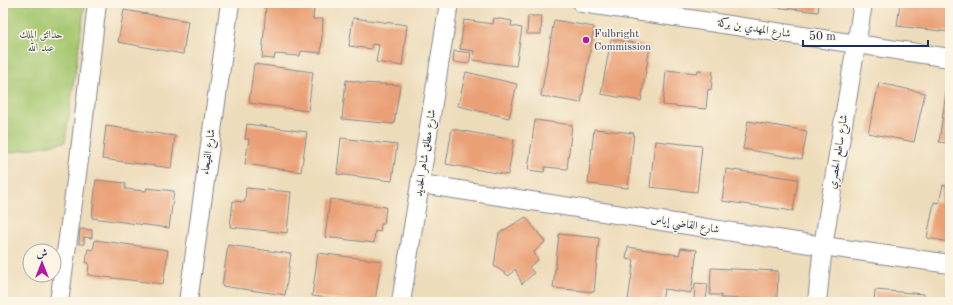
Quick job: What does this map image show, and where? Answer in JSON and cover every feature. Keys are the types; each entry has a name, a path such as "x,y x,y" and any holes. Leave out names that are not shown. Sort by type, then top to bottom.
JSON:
{"street":[{"path":"59,302 79,160 98,3"},
{"name":"شارع الفيحاء","path":"188,302 230,3"},
{"name":"شارع مطلق شاهر الحديد","path":"401,302 449,3"},
{"name":"شارع المهدي بن بركة","path":"582,3 647,8 856,44 950,58"},
{"name":"شارع ساطع الحصري","path":"816,302 823,246 863,3"},
{"name":"شارع القاضي إياس","path":"421,184 950,264"}],"green space":[{"name":"حدائق الملك عبد الله","path":"3,3 85,3 65,142 3,154"}],"building":[{"path":"748,3 819,3 818,12"},
{"path":"900,3 950,3 950,32 897,26"},
{"path":"266,4 314,8 313,19 323,19 321,53 301,51 300,56 275,54 274,59 262,58"},
{"path":"124,10 188,21 183,54 118,42"},
{"path":"528,16 542,16 541,34 527,34"},
{"path":"353,18 407,25 402,66 376,62 379,45 372,44 371,49 349,46"},
{"path":"494,18 512,21 511,26 522,28 516,66 473,60 474,51 460,49 464,20 493,24"},
{"path":"554,20 594,27 581,103 541,96"},
{"path":"611,39 650,46 641,101 601,94"},
{"path":"454,51 471,53 469,64 453,62"},
{"path":"254,64 313,72 308,111 249,103"},
{"path":"666,70 697,73 698,70 713,71 711,90 708,89 706,109 663,105"},
{"path":"466,72 517,84 509,118 458,106"},
{"path":"346,80 360,83 400,85 394,124 342,119"},
{"path":"879,83 925,93 914,142 868,133"},
{"path":"946,92 950,93 950,143 939,142"},
{"path":"535,120 572,125 567,169 545,167 544,172 528,170"},
{"path":"748,121 807,131 802,159 743,149"},
{"path":"247,124 307,132 301,172 245,164 249,139 245,139"},
{"path":"106,126 175,136 171,168 102,159"},
{"path":"452,129 514,140 508,175 446,164"},
{"path":"594,129 634,133 628,188 588,184"},
{"path":"341,138 397,145 392,181 337,174"},
{"path":"655,141 702,146 697,192 650,187"},
{"path":"726,169 798,179 793,211 722,201"},
{"path":"96,180 125,183 125,189 146,191 147,188 174,191 169,228 92,218"},
{"path":"943,185 950,186 950,242 927,238 934,202 939,203"},
{"path":"246,188 291,192 287,233 230,227 233,201 245,202"},
{"path":"330,199 386,207 384,224 381,224 380,232 375,231 374,243 325,237"},
{"path":"526,217 545,242 534,252 538,260 529,267 534,273 522,284 515,269 509,276 494,266 499,233"},
{"path":"80,229 92,230 92,238 84,237 84,244 79,244"},
{"path":"559,234 599,238 594,292 553,288"},
{"path":"95,240 168,250 163,284 88,275 89,263 86,263 88,249 93,250"},
{"path":"228,245 291,254 285,295 222,286"},
{"path":"628,247 679,255 681,248 697,250 691,293 664,289 662,302 628,300 634,260 626,259"},
{"path":"318,253 381,261 375,302 362,302 312,296"},
{"path":"711,268 778,271 777,302 751,302 751,299 721,298 721,295 710,295"},
{"path":"695,283 708,284 706,301 694,299"},
{"path":"875,290 924,294 924,302 874,302"}],"place":[{"name":"Fulbright Commission","path":"586,40"}]}
